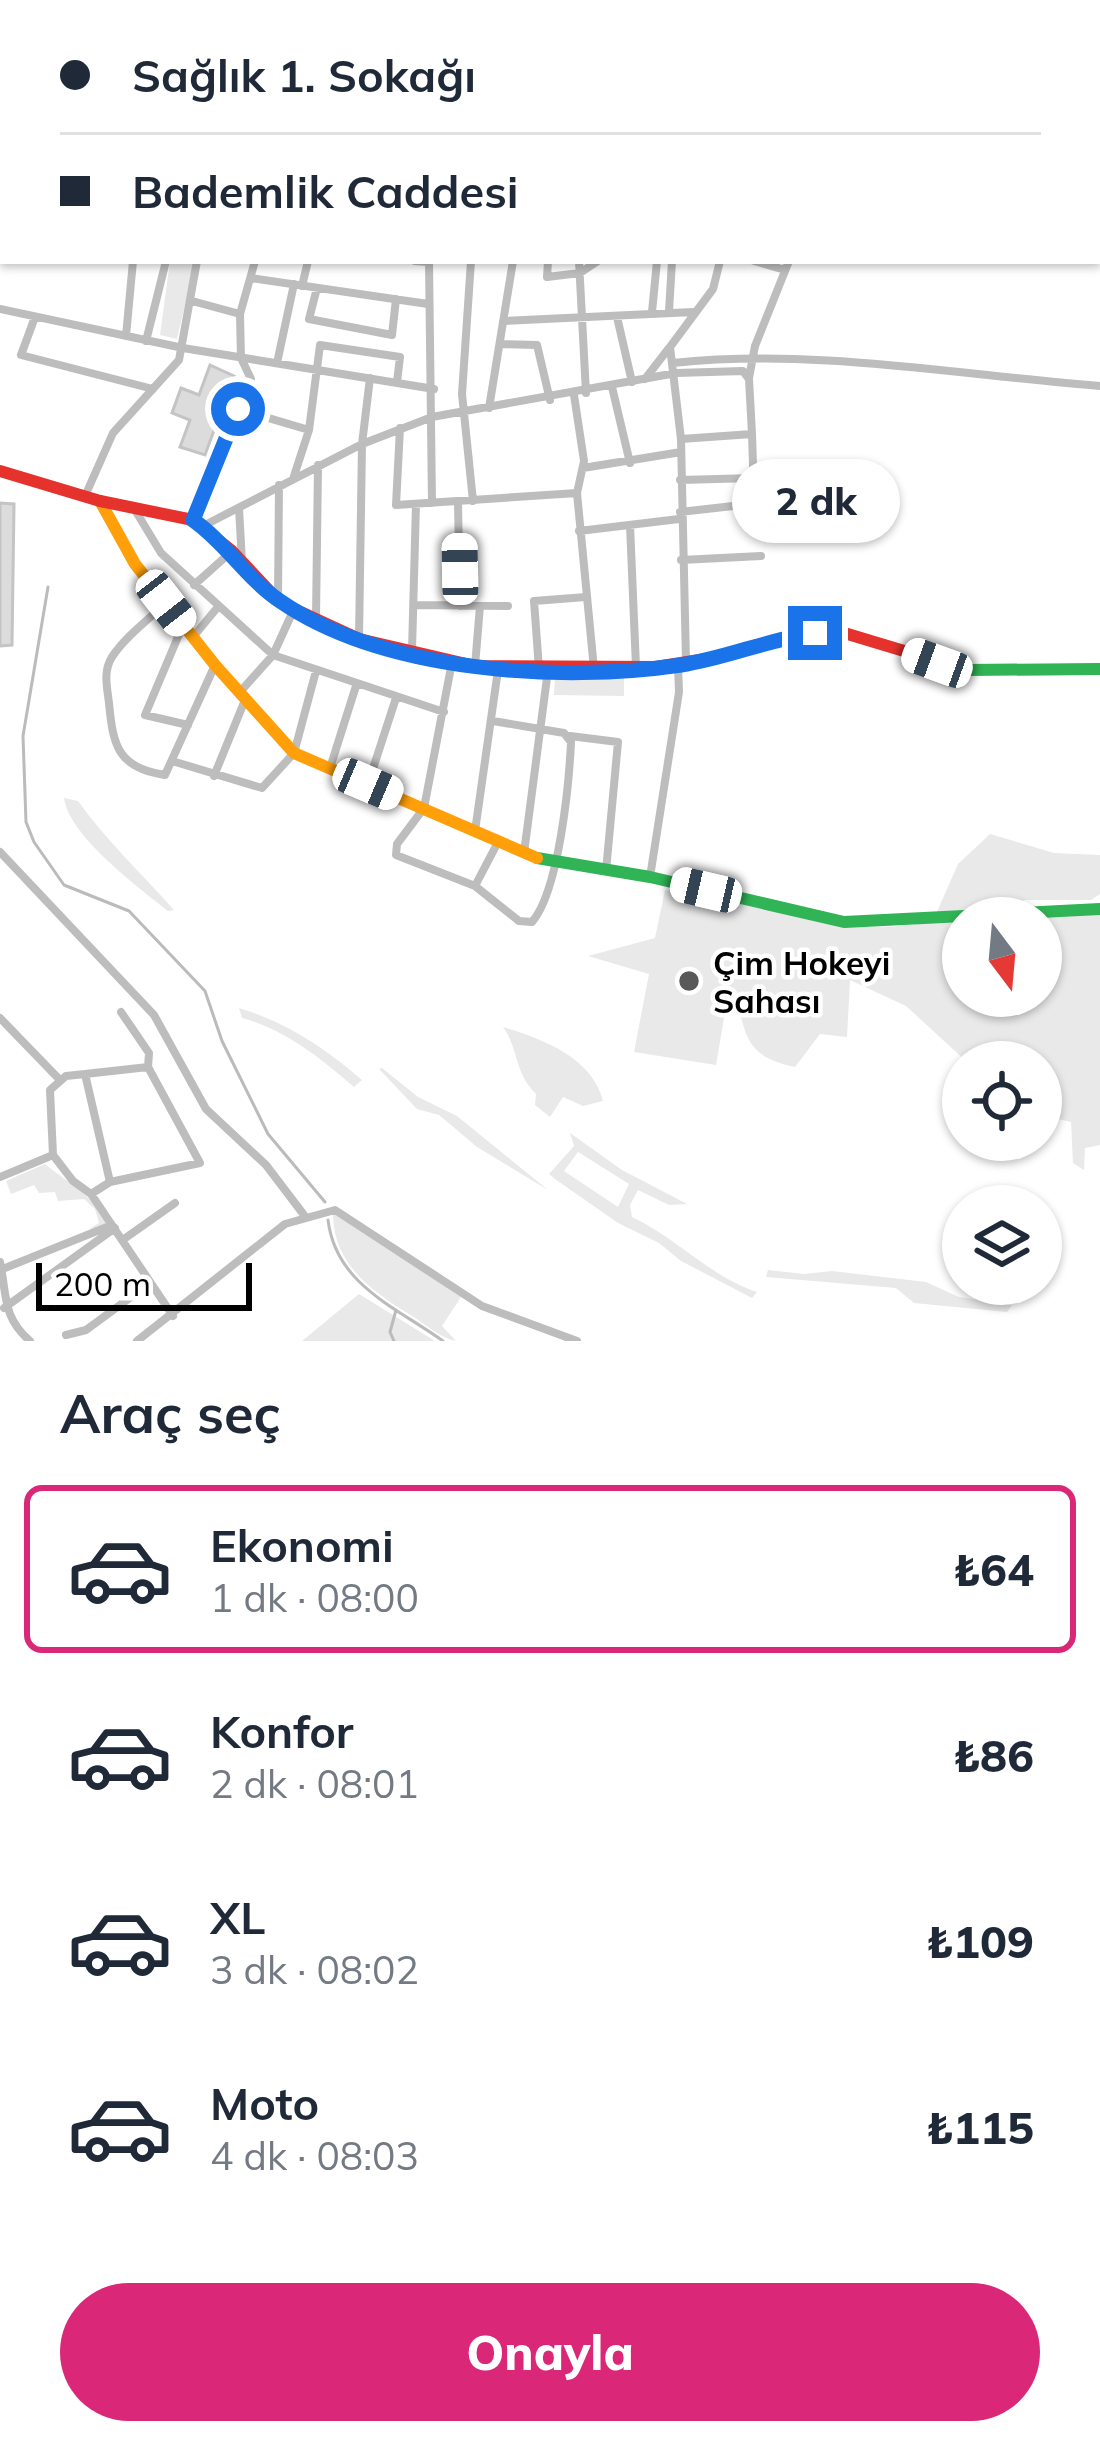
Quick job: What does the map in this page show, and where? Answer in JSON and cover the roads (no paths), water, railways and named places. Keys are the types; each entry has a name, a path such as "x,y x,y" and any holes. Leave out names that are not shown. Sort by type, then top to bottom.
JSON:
{"street":[{"path":"126,336 133,264"},
{"path":"146,341 165,264"},
{"path":"85,496 106,445 174,370 183,348 197,264"},
{"path":"198,523 251,379 242,358 240,314 254,264"},
{"path":"277,363 307,264"},
{"path":"428,264 434,389 432,502"},
{"path":"471,264 463,394 473,501"},
{"path":"489,408 513,264"},
{"path":"548,264 547,277 580,273 594,264"},
{"path":"579,264 586,392"},
{"path":"652,312 657,264"},
{"path":"669,311 672,264"},
{"path":"645,380 713,289 719,264"},
{"path":"580,531 751,504 754,478 748,379 787,265"},
{"path":"251,278 428,304"},
{"path":"317,288 309,320 392,335 396,299"},
{"path":"192,301 240,314"},
{"path":"0,310 183,348 434,389"},
{"path":"505,321 695,312"},
{"path":"35,316 21,355 154,389"},
{"path":"617,317 632,382"},
{"path":"501,344 537,344 550,400"},
{"path":"293,478 309,430 320,345 400,357 397,382"},
{"path":"650,877 682,664 681,439 670,347"},
{"path":"198,523 239,508 400,428 464,411 550,400 645,380 675,368 752,359 899,364 1100,386"},
{"path":"675,368 735,369 748,379"},
{"path":"359,639 362,444 370,378"},
{"path":"612,387 630,464"},
{"path":"574,395 583,468 577,494 594,669"},
{"path":"238,409 309,430"},
{"path":"400,428 396,505 577,494"},
{"path":"681,439 752,434"},
{"path":"583,468 630,464 681,452"},
{"path":"316,620 318,465"},
{"path":"0,471 100,501 198,523 278,600 294,609 359,639 452,662 499,670 636,669 682,664 787,637 841,632 966,670 1100,669"},
{"path":"680,480 754,478"},
{"path":"278,600 279,485"},
{"path":"100,501 135,564 215,665 294,753 524,853 554,864 650,877 844,922 1100,909"},
{"path":"458,502 460,606"},
{"path":"412,653 416,504"},
{"path":"134,508 152,542 217,608 273,655 444,712"},
{"path":"239,508 242,563"},
{"path":"631,525 636,669"},
{"path":"194,585 232,551"},
{"path":"681,560 761,556"},
{"path":"524,853 542,728 543,670 534,601 586,597"},
{"path":"166,603 111,658 106,676 113,742 124,758 145,772 165,776 215,665"},
{"path":"415,605 508,607"},
{"path":"476,666 480,606"},
{"path":"193,637 217,608"},
{"path":"214,776 242,697 273,655 294,609"},
{"path":"183,625 145,716 188,725"},
{"path":"452,662 424,808 397,844 396,855 476,886 519,921 532,922 539,914 554,864 571,746 568,735"},
{"path":"475,832 499,670"},
{"path":"172,760 262,788 294,753 316,671"},
{"path":"329,768 356,686"},
{"path":"368,784 396,698"},
{"path":"493,721 618,742 606,871"},
{"path":"476,886 498,842"},
{"path":"0,852 74,936 116,970 154,1015 206,1109 266,1165 304,1216"},
{"path":"92,1194 110,1182 200,1163 148,1067 149,1053 121,1012"},
{"path":"0,1018 59,1079"},
{"path":"59,1079 148,1067"},
{"path":"85,1074 110,1182"},
{"path":"59,1079 47,1101 53,1155 92,1194 173,1316"},
{"path":"0,1177 53,1155"},
{"path":"124,1239 175,1203"},
{"path":"137,1341 265,1238 304,1216 335,1210 482,1306 577,1341"},
{"path":"30,1341 4,1308 1,1267 114,1227"},
{"path":"4,1308 69,1265 114,1227"},
{"path":"52,1252 69,1265"},
{"path":"66,1335 86,1330 150,1283"}],"waterway":[{"path":"48,587 23,736 26,822 34,842 64,885 129,911 205,991 222,1041 268,1134 325,1202"},
{"path":"328,1220 333,1242 356,1278 443,1341"},
{"path":"394,1341 390,1332 396,1310"}],"place":[{"name":"Çim Hokeyi Sahası","path":"689,981"}]}
